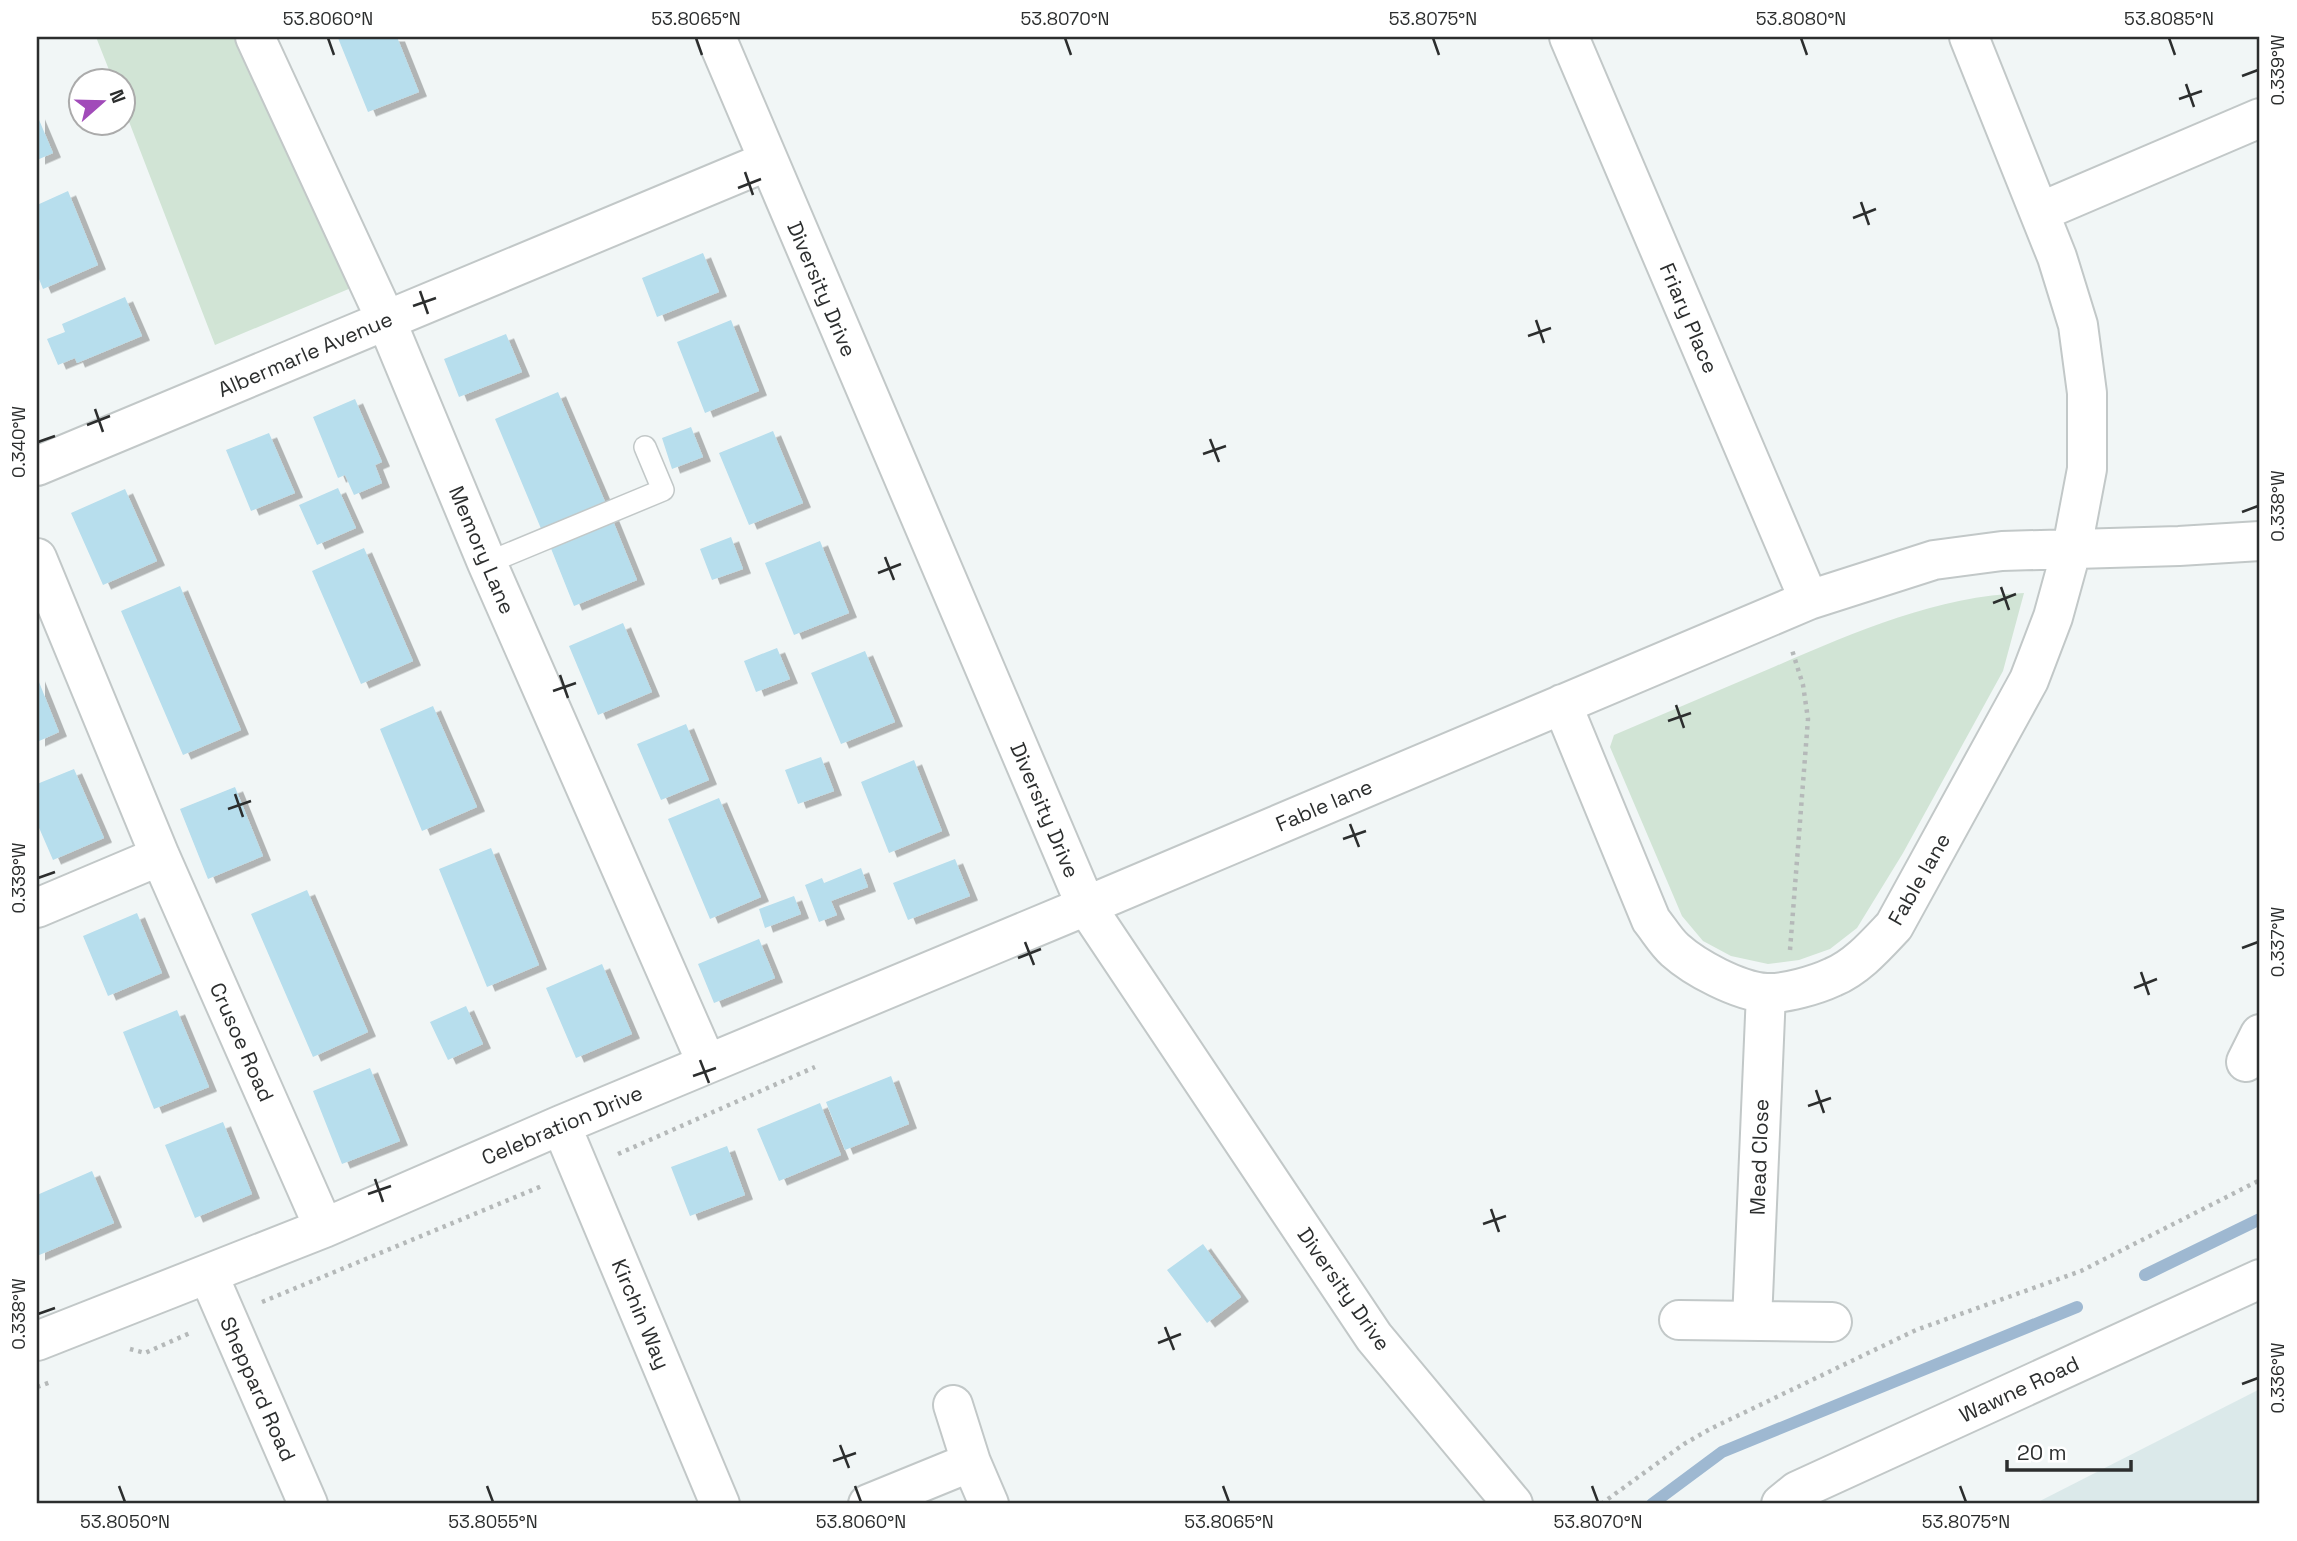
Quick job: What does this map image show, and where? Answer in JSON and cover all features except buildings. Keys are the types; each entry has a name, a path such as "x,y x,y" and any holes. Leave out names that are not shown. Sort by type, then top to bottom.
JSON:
{"street":[{"name":"Memory Lane","path":"255,37 386,320 486,563 707,1064"},
{"name":"Diversity Drive","path":"716,37 1086,906 1374,1337 1513,1504"},
{"name":"Friary Place","path":"1569,37 1793,607"},
{"path":"1969,37 2040,212 2078,325 2087,393 2087,469 2072,548"},
{"path":"2040,212 2260,118"},
{"name":"Albermarle Avenue","path":"37,466 768,161"},
{"name":"Fable lane","path":"1086,906 1793,607 1934,560 2002,551 2260,541"},
{"name":"Fable lane","path":"1562,704 1651,920 1674,949 1701,969 1731,984 1769,992 1800,988 1835,977 1867,955 1894,926 2029,680 2053,617 2072,548"},
{"name":"Crusoe Road","path":"37,558 160,856 324,1228"},
{"path":"37,908 160,856"},
{"name":"Celebration Drive","path":"37,1341 324,1228 561,1125 1086,906"},
{"name":"Mead Close","path":"1752,1321 1769,992"},
{"name":"Kirchin Way","path":"561,1125 720,1504"},
{"name":"Sheppard Road","path":"208,1274 308,1504"},
{"name":"Wawne Road","path":"1781,1504 1797,1491 2260,1279"},
{"path":"1679,1320 1832,1322"},
{"path":"953,1405 971,1462 989,1504"},
{"path":"868,1504 971,1462"}],"lane":[{"path":"486,563 663,490 645,447"}],"path":[{"path":"1769,992 1789,961 1808,719 1793,607"},
{"path":"1601,1504 1710,1429 1916,1330 2081,1271 2260,1180"}],"shaded area":[{"path":"2260,1389 2260,1504 2034,1504"}],"green space":[{"path":"96,37 234,37 351,288 215,345 135,136 136,66 107,66"},
{"path":"2024,593 2003,671 1903,853 1857,928 1830,949 1799,960 1768,964 1731,956 1703,941 1682,916 1610,747 1614,735 1897,618 1960,601"}],"waterway":[{"path":"2145,1275 2260,1219"},
{"path":"1652,1504 1722,1452 2077,1307"}]}
